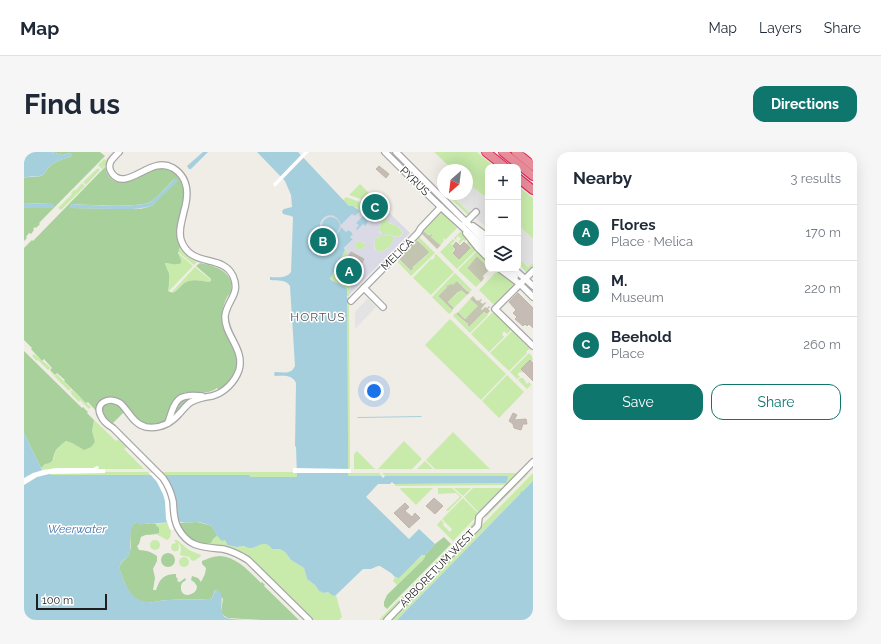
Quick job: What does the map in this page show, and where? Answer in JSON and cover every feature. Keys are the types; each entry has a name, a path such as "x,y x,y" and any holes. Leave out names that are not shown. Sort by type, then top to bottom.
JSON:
{"highway":[{"path":"486,152 501,164"},
{"path":"503,152 533,176"},
{"path":"516,152 533,166"},
{"path":"521,180 533,190"}],"street":[{"path":"119,152 111,160 109,167 111,173 120,179 129,178 150,168 160,166 169,167 180,173 185,180 187,189 185,209 180,228 180,239 184,247 196,258 223,265 232,275 235,284 235,292 226,312 226,321 227,328 240,359 239,370 234,380 226,389 212,396 193,401 185,407 176,418 162,426 151,427 141,425 133,420 118,401 111,399 102,404 99,409 100,416 159,473 167,484 172,500 174,520 186,539 195,545 204,548 232,552 248,560 308,620"},
{"name":"PYRUS","path":"385,152 461,226 475,245 485,255"},
{"name":"PYRUS","path":"396,152 485,241"},
{"name":"MELICA","path":"351,301 418,233 441,207"},
{"path":"461,226 476,212"},
{"name":"PYRUS","path":"466,222 487,236"},
{"name":"PYRUS","path":"461,226 485,248"},
{"path":"533,271 495,309 533,346"},
{"path":"504,272 520,284 533,297"},
{"path":"510,272 520,284"},
{"path":"518,272 533,286"},
{"path":"520,272 525,278"},
{"path":"364,288 383,307"},
{"path":"168,423 173,406 179,398 187,395 204,397"},
{"name":"ARBORETUM WEST","path":"386,620 478,526 479,517 533,462"}],"shaded area":[{"path":"473,188 485,197 485,226 474,217 457,201 473,200"},
{"path":"373,197 410,233 349,295 349,286 334,278 348,251 344,249 353,239 346,232 341,230 334,236 327,236 322,233 320,225 324,217 328,215 336,216 342,224 352,214 355,216 362,208 360,202 361,199","holes":["384,217 388,222 397,226 403,232 400,237 380,233 379,230","381,236 391,236 395,239 388,248 380,252 375,249 374,244 376,238","357,240 365,244 365,247 358,250 356,250 355,246","351,252 351,284 338,277"]},
{"path":"521,228 533,239 533,263 528,267 521,260"},
{"path":"423,230 428,235 432,234 433,235 431,237 441,245 437,249 421,233"},
{"path":"417,240 430,252 413,267 411,271 399,259 403,254 402,252 405,249 407,251"},
{"path":"477,256 485,264 485,272 487,272 483,276 484,278 481,282 467,268"},
{"path":"457,281 470,292 467,295 462,291 458,292 448,302 454,308 452,310 438,296 447,287 445,285 446,284"},
{"path":"473,296 477,301 481,299 482,300 480,302 483,304 485,302 486,303 481,309 482,310 489,306 490,307 488,309 490,311 487,314 484,312 469,327 467,325 468,324 456,314 458,312 465,319 477,306 470,299"},
{"path":"368,298 376,307 355,329 355,312"}],"green space":[{"path":"52,152 100,152 105,156 39,223 40,224 33,229 34,230 31,234 29,233 24,241 24,208 52,208 53,204 24,203 24,178 43,175 54,163 72,156 70,153 62,155"},
{"path":"389,152 392,152 437,196 437,198"},
{"path":"434,152 477,152 491,164 485,164 485,197 473,188 473,164 447,164"},
{"path":"111,154 113,155 102,169 98,165 104,159 106,160"},
{"path":"105,167 107,174 111,178 120,182 126,182 138,178 147,171 157,168 173,170 185,186 185,189 180,247 178,253 181,263 165,263 169,273 168,291 173,293 189,281 211,281 211,279 196,266 200,263 221,269 230,279 231,292 226,298 222,313 222,320 223,327 226,329 238,359 237,369 233,379 220,391 217,388 210,392 185,392 165,421 161,424 150,425 140,422 116,398 109,398 97,412 64,381 65,380 57,373 55,375 50,370 52,368 44,359 42,361 24,340 24,248 32,240 33,241","holes":["175,178 153,205 140,209 70,208 72,204 113,206 144,204 150,202 156,197"]},
{"path":"98,168 100,170 86,185 83,182"},
{"path":"82,183 85,186 61,210 58,208 72,194 71,193"},
{"path":"360,184 373,197 361,199 349,195"},
{"path":"521,188 533,198 533,239 521,228"},
{"path":"346,197 360,202 362,208 360,211 356,207 349,206 343,200"},
{"path":"452,200 458,200 457,201 471,214 469,216"},
{"path":"441,212 457,228 445,240 444,238 443,239 444,241 440,245 431,237 433,235 432,234 430,236 423,230 423,228"},
{"path":"384,217 389,223 397,226 403,233 399,237 382,234 379,230"},
{"path":"461,231 467,239 465,241 463,240 452,252 459,259 470,248 466,244 469,241 476,250 457,269 440,252 453,239 455,241 451,244 455,248 461,239 458,236 456,238 457,241 454,238"},
{"path":"381,236 392,236 395,239 387,249 380,252 376,250 375,243 376,238"},
{"path":"418,236 435,253 411,276 395,259 402,252 404,254 399,260 411,271 417,263 425,257 429,252 418,240 406,251 405,249"},
{"path":"357,240 365,244 365,247 356,250 355,246"},
{"path":"180,247 186,255 197,262 194,265 178,252"},
{"path":"345,250 348,251 334,278 349,286 349,296 347,296 344,286 330,279"},
{"path":"477,251 485,258 485,264 477,256 467,268 481,282 476,287 458,270"},
{"path":"178,253 193,266 168,291 170,277 165,262 169,263 178,255"},
{"path":"436,254 454,272 431,295 413,278 431,259 432,260 435,257 434,256"},
{"path":"521,260 528,267 533,263 533,267 527,273 521,266"},
{"path":"195,267 211,280 210,282 196,280 189,281 182,285 173,294 171,293"},
{"path":"496,272 499,272 516,285 495,306 479,290"},
{"path":"455,273 472,290 469,292 457,281 453,285 445,285 447,287 438,296 453,311 449,314 432,297"},
{"path":"461,290 467,295 454,308 448,302"},
{"path":"347,297 349,297 350,468 348,469"},
{"path":"470,299 478,306 465,319 458,312"},
{"path":"494,311 512,329 507,334 504,331 502,334 504,337 489,352 471,334"},
{"path":"484,312 488,315 470,333 453,316 455,313 468,324 467,326 469,327"},
{"path":"450,319 506,374 481,400 425,345"},
{"path":"513,330 532,348 526,352 527,353 509,371 490,353"},
{"path":"24,351 82,408 83,407 94,420 92,431 95,442 91,447 84,450 66,441 56,450 52,461 45,464 41,468 24,433"},
{"path":"529,353 533,360 530,360 521,369 525,372 518,373 520,377 517,379 510,372"},
{"path":"34,354 51,368 48,370 38,360 37,361 32,356"},
{"path":"49,371 55,376 57,374 71,389 69,391"},
{"path":"507,375 524,392 499,418 482,401"},
{"path":"523,378 527,384 529,382 531,385 527,389 518,380"},
{"path":"72,390 91,407 89,409 71,394 72,393 70,392"},
{"path":"187,397 191,400 170,420 176,404"},
{"path":"112,401 125,411 112,424 102,414 102,408 103,405"},
{"path":"94,420 116,441 119,439 127,447 124,449 144,469 105,469 105,472 148,472 151,476 55,476 49,474 41,468 54,458 55,452 59,446 66,441 84,450 95,442 92,431"},
{"path":"453,432 490,469 435,469 426,460"},
{"path":"404,441 422,459 412,469 378,469"},
{"path":"357,451 375,469 354,469 354,454"},
{"path":"425,461 433,469 417,469"},
{"path":"161,472 297,472 297,477 251,477 249,475 164,475"},
{"path":"348,473 379,473 383,477 348,476"},
{"path":"382,473 520,473 508,485 396,486 394,484 506,483 506,476 385,476"},
{"path":"526,473 529,473 486,517 484,515"},
{"path":"533,473 533,481 523,491 521,491 521,493 397,620 389,620"},
{"path":"433,488 416,505 400,489"},
{"path":"438,488 452,488 462,497 448,511 446,510 460,497 456,493 438,494"},
{"path":"454,488 471,488 463,496"},
{"path":"473,488 506,488 480,514 464,497"},
{"path":"463,498 479,514 453,541 437,525 441,520 444,523 443,525 450,532 452,529 442,519"},
{"path":"476,520 476,525 457,545 455,542"},
{"path":"177,521 181,523 197,522 212,526 217,536 211,543 200,544 190,539 186,535"},
{"path":"136,522 157,524 156,525 159,528 159,533 141,537 137,546 139,550 153,553 157,556 157,561 153,569 155,578 153,590 156,590 159,583 165,576 176,574 178,579 177,581 180,582 185,578 186,580 181,584 182,592 188,595 192,594 197,588 196,584 191,580 192,576 198,578 201,582 205,574 206,568 202,564 202,561 215,556 226,557 238,562 261,583 262,582 265,585 264,586 299,620 228,618 221,612 223,599 215,590 212,598 209,599 143,602 135,598 126,586 120,572 120,566 129,554 131,546 130,534"},
{"path":"168,522 171,531 170,538 167,540 156,534 159,533 157,524"},
{"path":"217,536 226,540 225,542 227,545 251,548 264,543 272,549 280,549 285,552 291,560 304,568 307,579 315,585 319,591 324,593 328,592 333,596 336,595 342,617 339,620 311,620 249,559 203,545 210,543"},
{"path":"444,537 451,544 387,609 384,606 384,602 387,595 423,560 425,555 435,544"},
{"path":"153,540 157,540 159,541 159,549 153,550 150,547 150,543"},
{"path":"174,540 177,540 189,550 201,556 194,561 189,557 180,555 181,547 178,543 178,550 173,551 171,548 172,544 176,543"},
{"path":"452,545 454,548 384,620 379,620"},
{"path":"165,553 171,553 175,557 175,563 171,567 165,567 161,563 161,557"},
{"path":"424,554 425,557 423,560 397,585 393,581 395,577 396,578"},
{"path":"182,557 186,557 188,558 188,566 182,567 179,564 179,560"}],"water":[{"path":"24,152 52,152 62,155 73,153 72,156 51,165 43,175 24,178"},
{"path":"203,152 208,152 191,169 189,169 187,166"},
{"name":"Weerwater","path":"257,152 298,152 349,206 353,206 360,211 355,216 352,214 341,225 338,219 333,216 329,215 325,217 320,225 321,230 325,235 321,235 317,238 317,243 324,246 329,243 327,236 336,234 339,232 341,227 346,232 349,230 353,234 350,237 353,239 344,248 345,250 330,279 345,287 347,290 348,476 381,476 383,478 385,476 507,476 508,478 506,483 394,484 392,482 390,484 378,484 366,497 409,539 419,529 435,544 399,578 395,577 380,566 371,569 363,569 336,595 333,596 328,592 324,593 319,591 315,585 307,579 304,568 291,560 285,552 280,549 272,549 266,544 260,544 252,548 227,545 225,540 222,541 217,536 212,526 198,522 185,523 178,521 151,524 145,523 141,525 136,522 134,524 130,539 130,552 122,562 120,568 126,586 131,594 139,600 148,602 209,599 212,598 216,589 221,595 221,608 223,616 234,619 261,620 24,620 24,433 42,470 52,475 249,475 251,477 297,477 295,446 296,383 290,377 275,376 274,374 275,372 289,372 295,366 290,286 284,281 270,280 270,277 284,277 291,272 293,217 283,214 282,211 292,207 291,195 285,181"},
{"path":"176,178 178,181 153,205 148,207 129,209 70,208 72,204 113,206 145,204 153,200"},
{"path":"24,203 53,204 54,206 52,208 24,208"},
{"path":"363,216 368,222 365,226 363,224 357,230 356,229 359,225 356,223"},
{"path":"331,217 337,220 340,226 337,232 331,235 325,232 322,226 325,220"},
{"path":"422,416 421,417 357,418 358,417"},
{"path":"533,481 533,620 397,620 521,493 520,492"}],"pier":[{"path":"304,152 309,152 275,187 273,184"},
{"path":"97,466 99,467 98,469 105,469 105,473 49,474 37,477 24,485 24,478 43,470 56,468 93,468"},
{"path":"293,468 351,469 351,473 293,473"},
{"path":"149,473 162,473 169,482 174,495 176,517 180,528 170,530 166,519 163,494 157,482"}],"building":[{"path":"379,166 389,174 386,178 376,169"},
{"path":"321,235 325,235 329,241 325,247 321,247 317,243 317,239"},
{"path":"456,242 460,246 464,242 470,248 459,259 453,253 456,249 453,246"},
{"path":"351,252 364,259 351,284 338,277"},
{"path":"518,293 533,308 533,328 529,324 527,326 525,324 523,326 515,319 517,317 513,313 516,310 509,302"},
{"path":"530,360 533,363 533,381 521,369"},
{"path":"513,413 517,415 514,420 526,419 527,424 523,424 521,430 514,428 513,424 509,421"},
{"path":"434,498 443,506 435,514 426,506"},
{"path":"405,503 409,507 405,511 412,517 415,513 420,518 409,528 394,513"}],"place":[{"name":"Beehold","path":"375,207"},
{"name":"M.","path":"323,241"},
{"name":"Flores","path":"349,271"}],"district":[{"name":"HORTUS","path":"318,317"}]}
